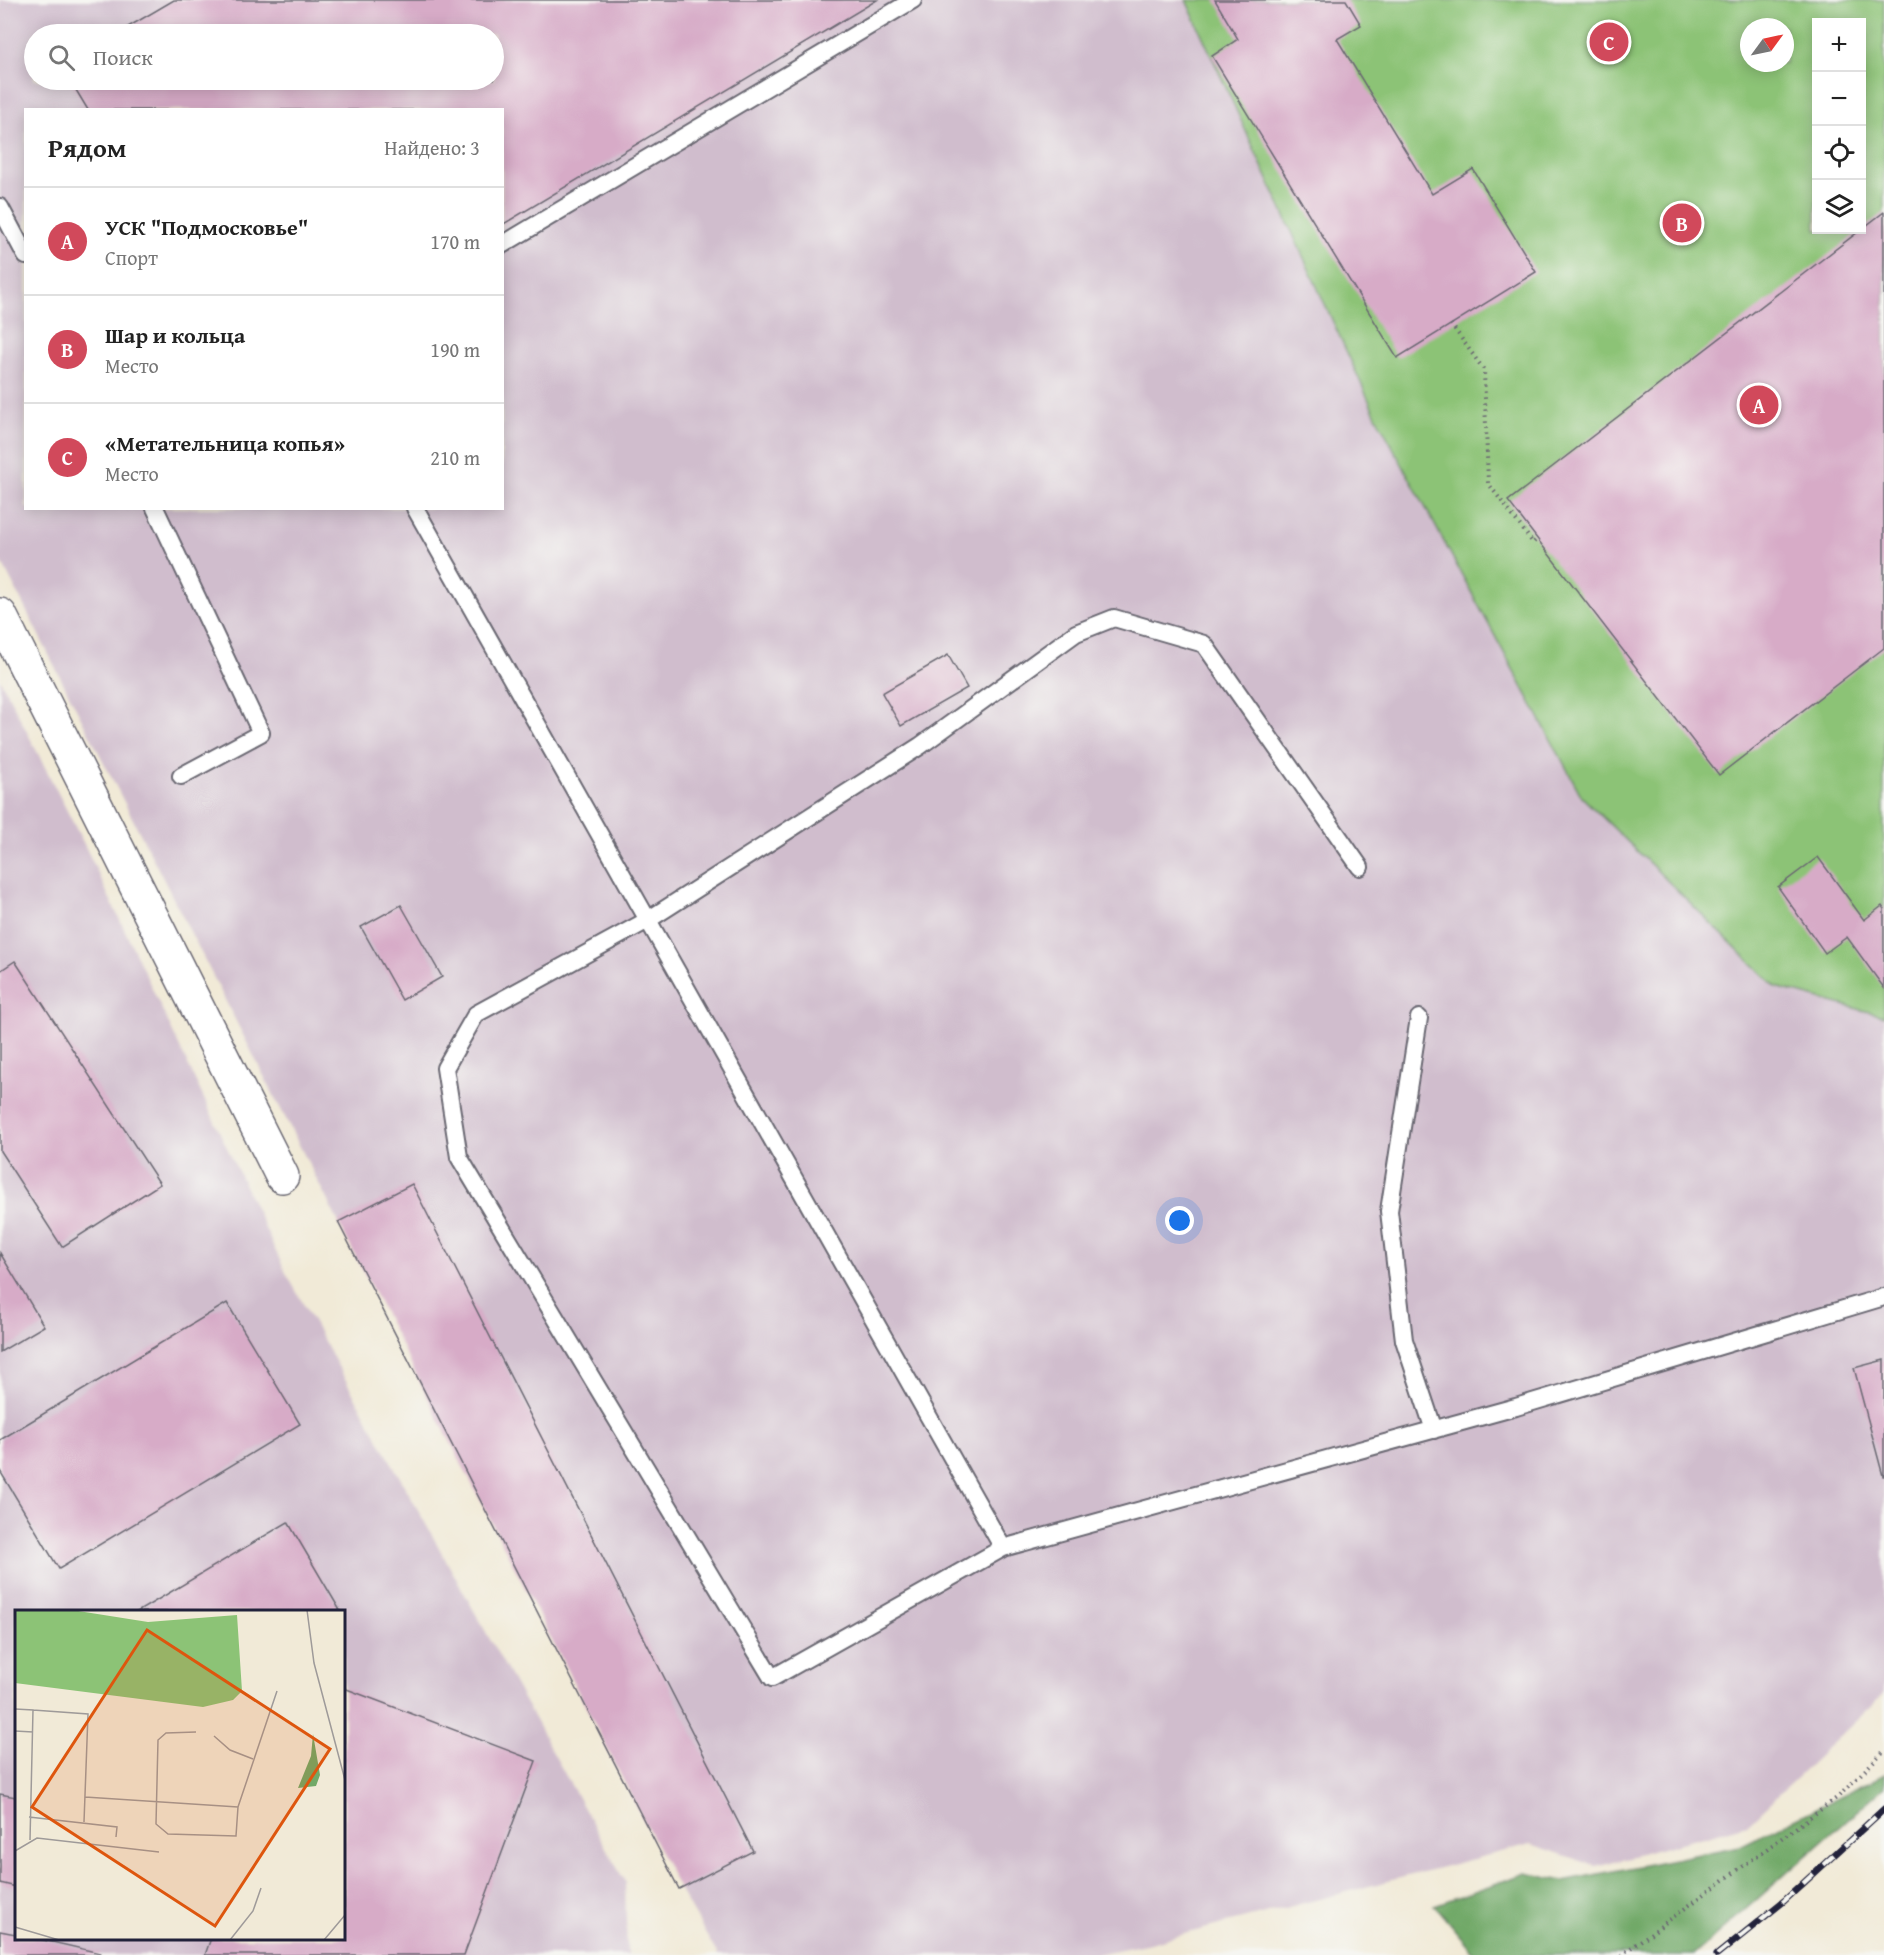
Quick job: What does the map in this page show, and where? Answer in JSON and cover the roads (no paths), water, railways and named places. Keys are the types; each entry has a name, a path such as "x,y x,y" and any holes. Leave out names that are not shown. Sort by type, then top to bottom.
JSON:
{"street":[{"path":"0,615 282,1176"}],"lane":[{"path":"504,244 913,0"},
{"path":"0,207 24,251"},
{"path":"156,510 261,733 182,776"},
{"path":"416,510 1003,1548"},
{"path":"1360,867 1204,644 1114,618 1076,633 920,746 648,920 476,1014 445,1068 459,1157 772,1678 1003,1548 1516,1407 1884,1298"},
{"path":"1419,1018 1389,1211 1404,1340 1434,1430"}],"railway":[{"path":"1717,1955 1784,1901 1884,1809"}],"place":[{"name":"«Метательница копья»","path":"1609,42"},
{"name":"Шар и кольца","path":"1682,223"},
{"name":"УСК \"Подмосковье\"","path":"1759,405"}]}
